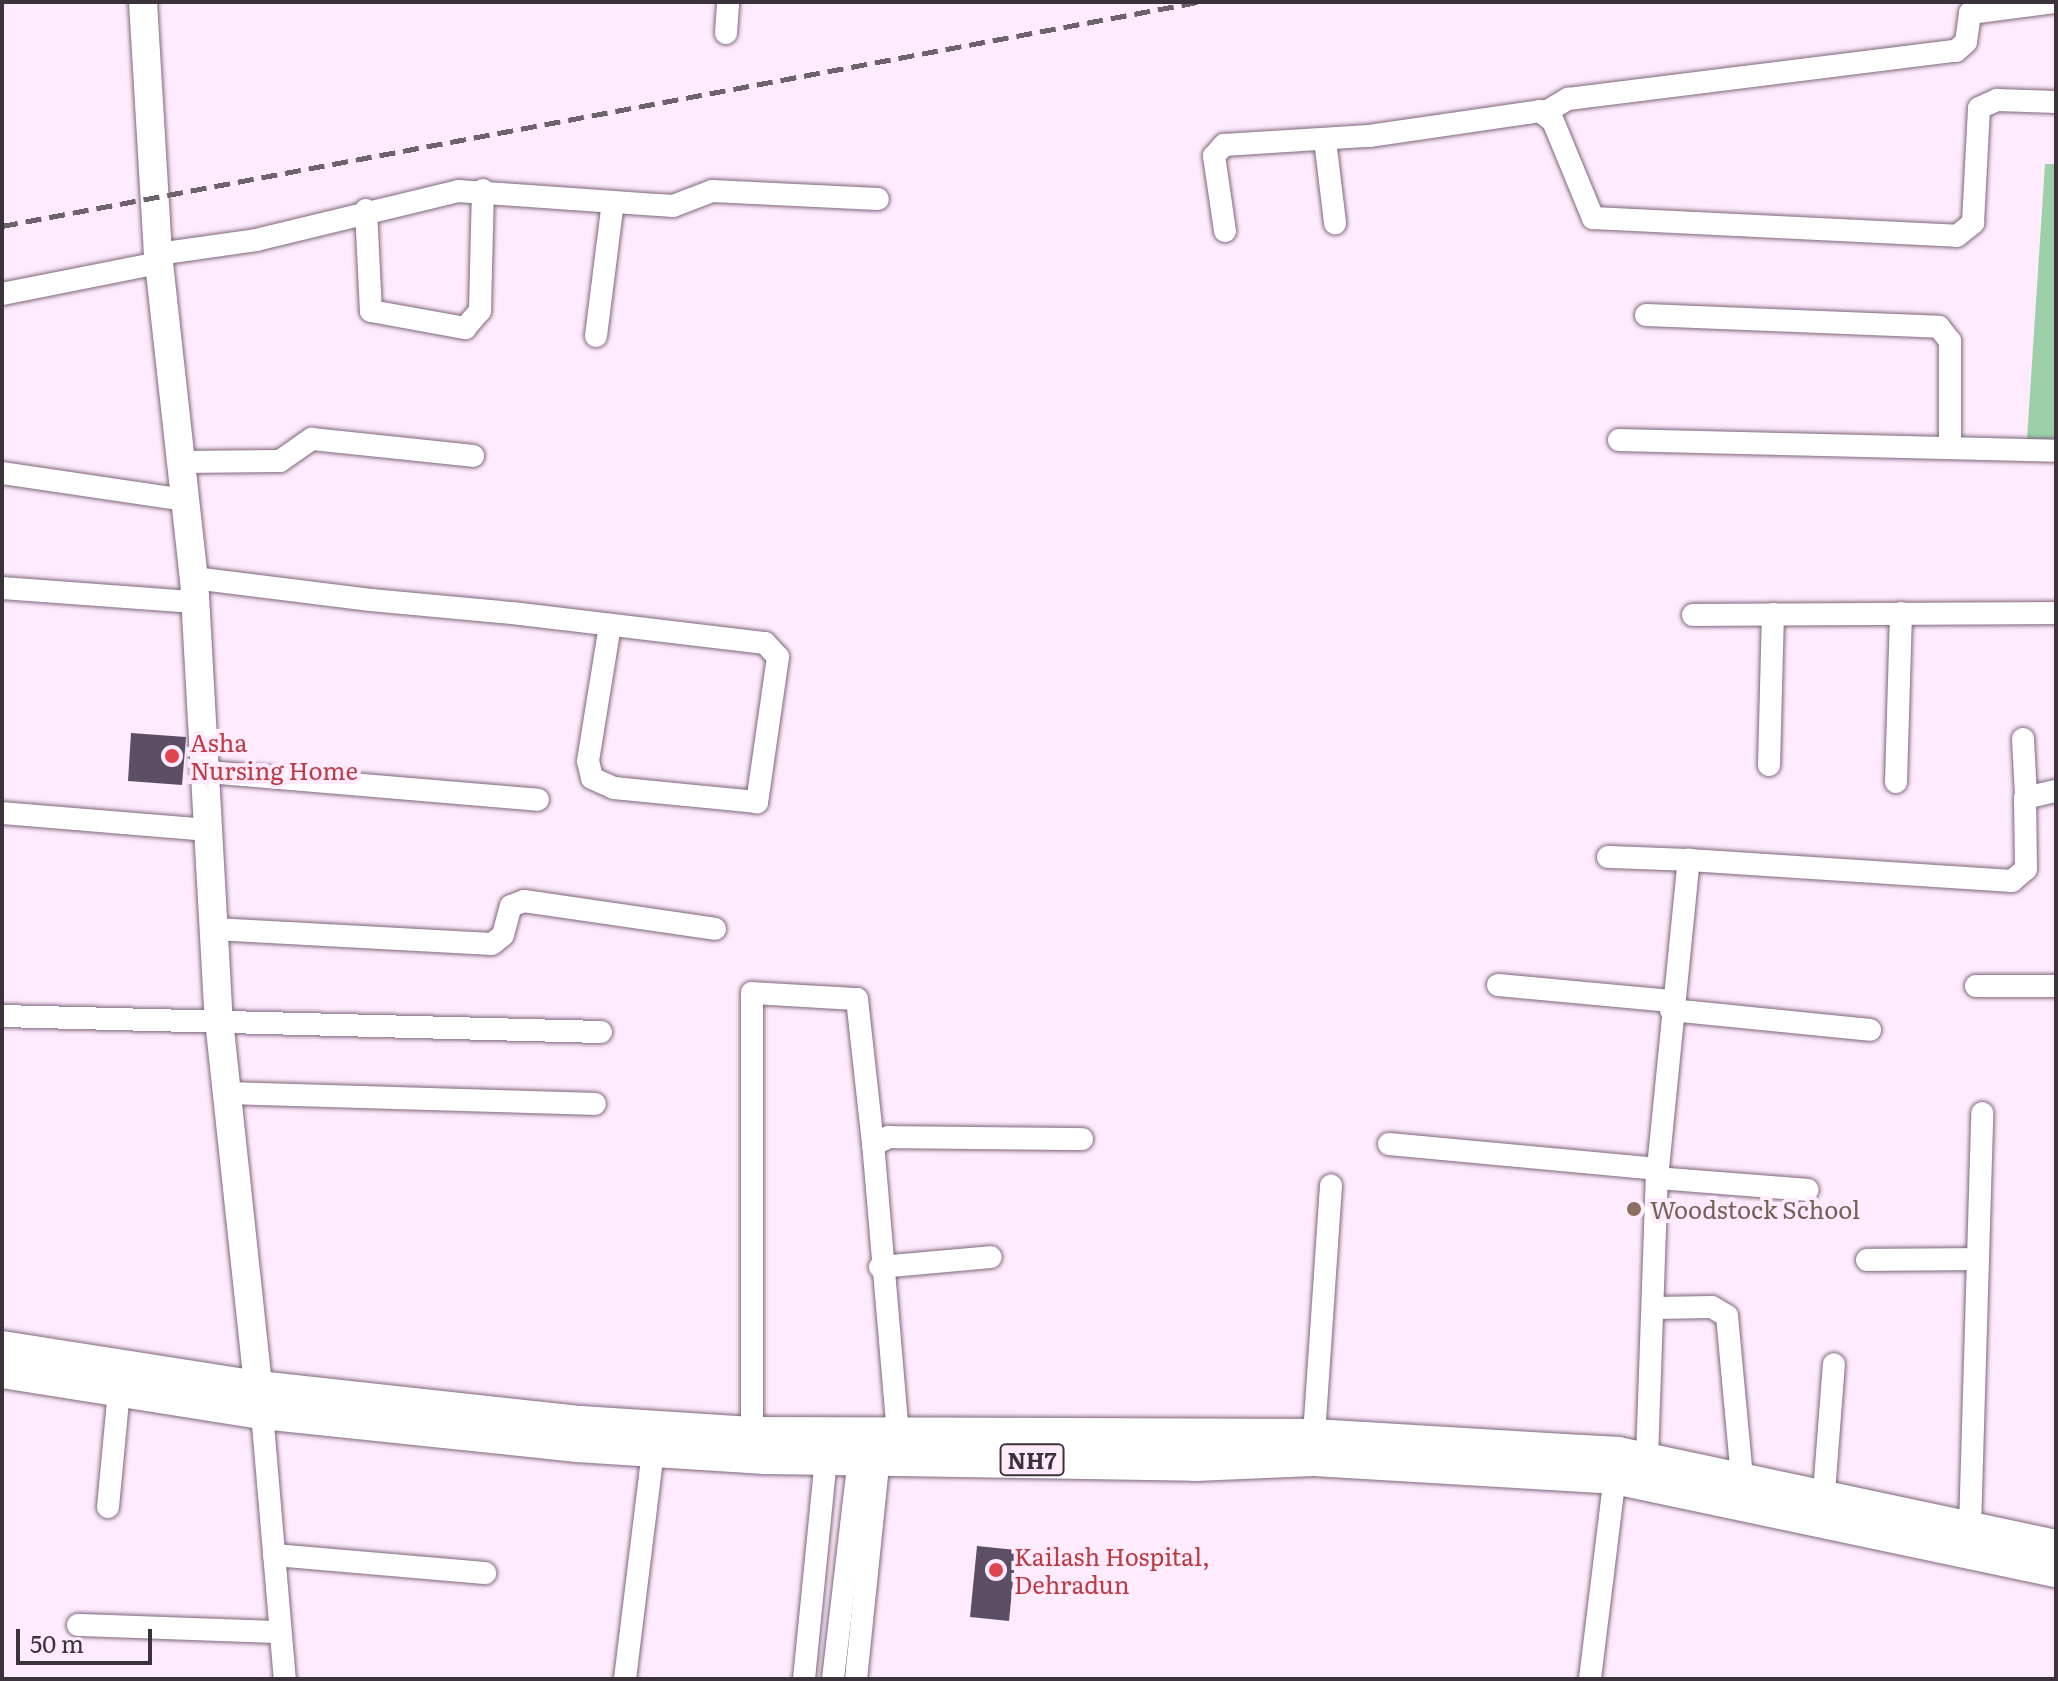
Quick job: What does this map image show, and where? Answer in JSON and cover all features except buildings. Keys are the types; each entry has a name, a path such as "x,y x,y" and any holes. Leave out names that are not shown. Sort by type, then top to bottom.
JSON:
{"highway":[{"name":"NH7","path":"2,1347 260,1400 653,1451 826,1457 884,1451 1314,1435 1627,1463 1824,1493 2056,1546"},
{"name":"NH7","path":"2,1372 119,1390 752,1433 884,1451 1195,1465 1313,1460 1627,1463 2056,1571"}],"main road":[{"path":"143,2 159,259 194,590 208,772 219,1020 260,1400"}],"street":[{"path":"726,33 728,2"},
{"path":"1225,231 1215,150 1325,140 1546,112 1568,99 1956,51 1965,45 1970,13 2056,2"},
{"path":"1546,112 1593,218 1957,236 1973,223 1979,108 1997,100 2056,102"},
{"path":"1325,140 1335,223"},
{"path":"366,210 371,311 465,328 480,311 483,190"},
{"path":"2,294 256,240 366,210 483,190 673,206 712,191 878,199"},
{"path":"596,336 613,202"},
{"path":"1646,315 1939,327 1950,341 1950,448"},
{"path":"181,462 280,461 312,439 473,456"},
{"path":"1619,440 2056,451"},
{"path":"2,473 185,500"},
{"path":"2,588 194,590 610,625 773,647 778,657 757,802 606,787 592,778 588,761 610,625"},
{"path":"1896,782 1901,613"},
{"path":"1693,615 2056,613"},
{"path":"1769,765 1773,614"},
{"path":"1608,857 2012,881 2026,869 2023,739"},
{"path":"208,772 538,800"},
{"path":"2026,796 2056,791"},
{"path":"2,813 209,830"},
{"path":"1590,1679 1655,1308 1657,1173 1671,1006 1689,860"},
{"path":"214,929 492,944 503,935 511,906 524,901 715,929"},
{"path":"1498,985 1870,1030"},
{"path":"1976,986 2056,986"},
{"path":"752,1433 752,993 857,999 873,1145 880,1267 884,1451 856,1679"},
{"path":"2,1016 601,1032"},
{"path":"229,1093 595,1104"},
{"path":"1970,1528 1974,1259 1982,1113"},
{"path":"873,1145 889,1137 1082,1139"},
{"path":"1389,1144 1808,1190"},
{"path":"1314,1435 1331,1186"},
{"path":"880,1267 991,1257"},
{"path":"1867,1260 1974,1259"},
{"path":"1655,1308 1712,1307 1727,1316 1742,1479"},
{"path":"1824,1493 1834,1364"},
{"path":"108,1507 119,1390"},
{"path":"260,1400 285,1679"},
{"path":"625,1679 653,1451"},
{"path":"833,1679 884,1451"},
{"path":"804,1679 826,1457"},
{"path":"274,1555 485,1573"},
{"path":"78,1625 279,1632"}],"green space":[{"path":"2045,164 2056,164 2056,440 2027,439"}],"railway":[{"path":"2,226 1198,2"}],"place":[{"name":"Asha Nursing Home","path":"172,756"},
{"name":"Woodstock School","path":"1634,1209"},
{"name":"Kailash Hospital, Dehradun","path":"996,1570"}]}
